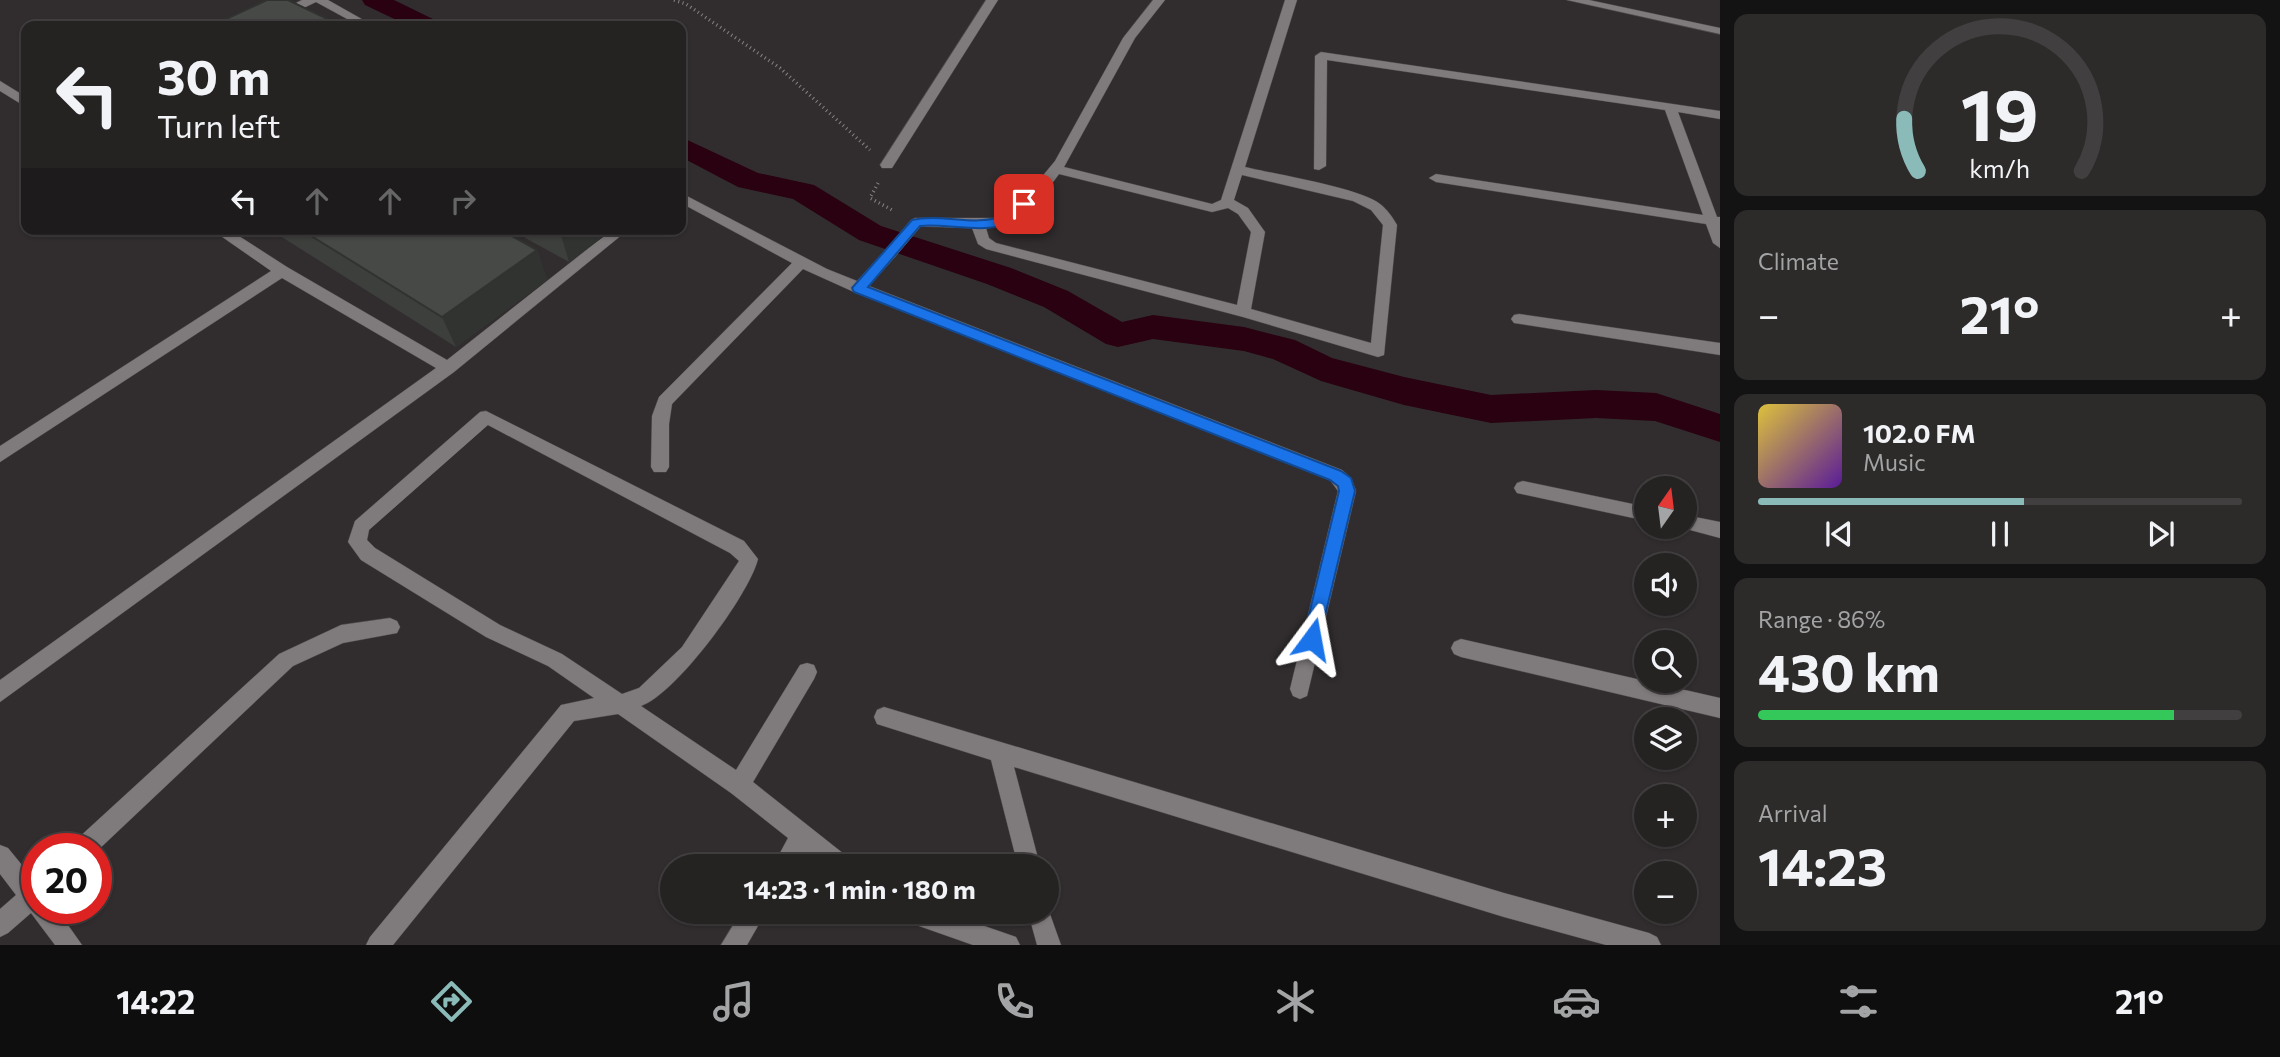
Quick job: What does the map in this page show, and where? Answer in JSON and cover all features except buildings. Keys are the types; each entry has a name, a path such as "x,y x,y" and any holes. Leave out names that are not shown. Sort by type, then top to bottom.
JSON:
{"street":[{"path":"267,21 311,0"},
{"path":"320,0 359,21"},
{"path":"887,165 992,0"},
{"path":"859,288 916,223 936,220 978,224 1005,220 1024,204 1057,169 1131,35 1159,0"},
{"path":"1057,169 1212,208 1227,202 1291,0"},
{"path":"1573,0 1720,31"},
{"path":"1319,166 1321,56 1720,115"},
{"path":"0,85 21,100"},
{"path":"1670,107 1716,222 1720,243"},
{"path":"978,224 982,241 991,246 1243,312 1378,351 1390,225 1376,207 1357,198 1238,170"},
{"path":"1436,178 1716,222"},
{"path":"686,200 801,262 859,288 1336,475 1345,483 1347,491 1300,689"},
{"path":"1227,202 1243,211 1258,232 1243,312"},
{"path":"227,235 282,271 448,368"},
{"path":"0,692 448,368 614,235"},
{"path":"660,467 663,447 660,411 665,401 801,262"},
{"path":"0,455 282,271"},
{"path":"1519,319 1720,349"},
{"path":"378,945 568,712 617,705 646,695 689,653 747,570 749,559 737,547 486,417 361,526 357,542 368,554 493,631 555,660 617,705 739,785 825,854"},
{"path":"1523,488 1634,511"},
{"path":"1698,525 1720,530"},
{"path":"100,833 286,660 341,634 390,627"},
{"path":"1461,648 1720,708"},
{"path":"739,785 807,671"},
{"path":"884,717 1504,905 1649,945"},
{"path":"999,750 1026,854"},
{"path":"791,854 802,837"},
{"path":"0,856 21,882"},
{"path":"0,925 21,910"},
{"path":"54,924 70,945"},
{"path":"733,945 746,924"},
{"path":"946,924 1009,945"},
{"path":"1043,924 1049,945"}],"path":[{"path":"674,0 686,5 780,68 887,165 870,198 916,223"}],"waterway":[{"path":"374,0 418,21"},
{"path":"686,148 749,180 803,192 870,233 999,276 1056,299 1118,335 1153,327 1244,339 1283,349 1321,368 1404,391 1491,409 1596,404 1656,407 1720,428"}],"route":[{"path":"1024,204 1005,220 978,224 936,220 916,223 859,288 1336,475 1345,483 1347,491 1312,639"}]}
